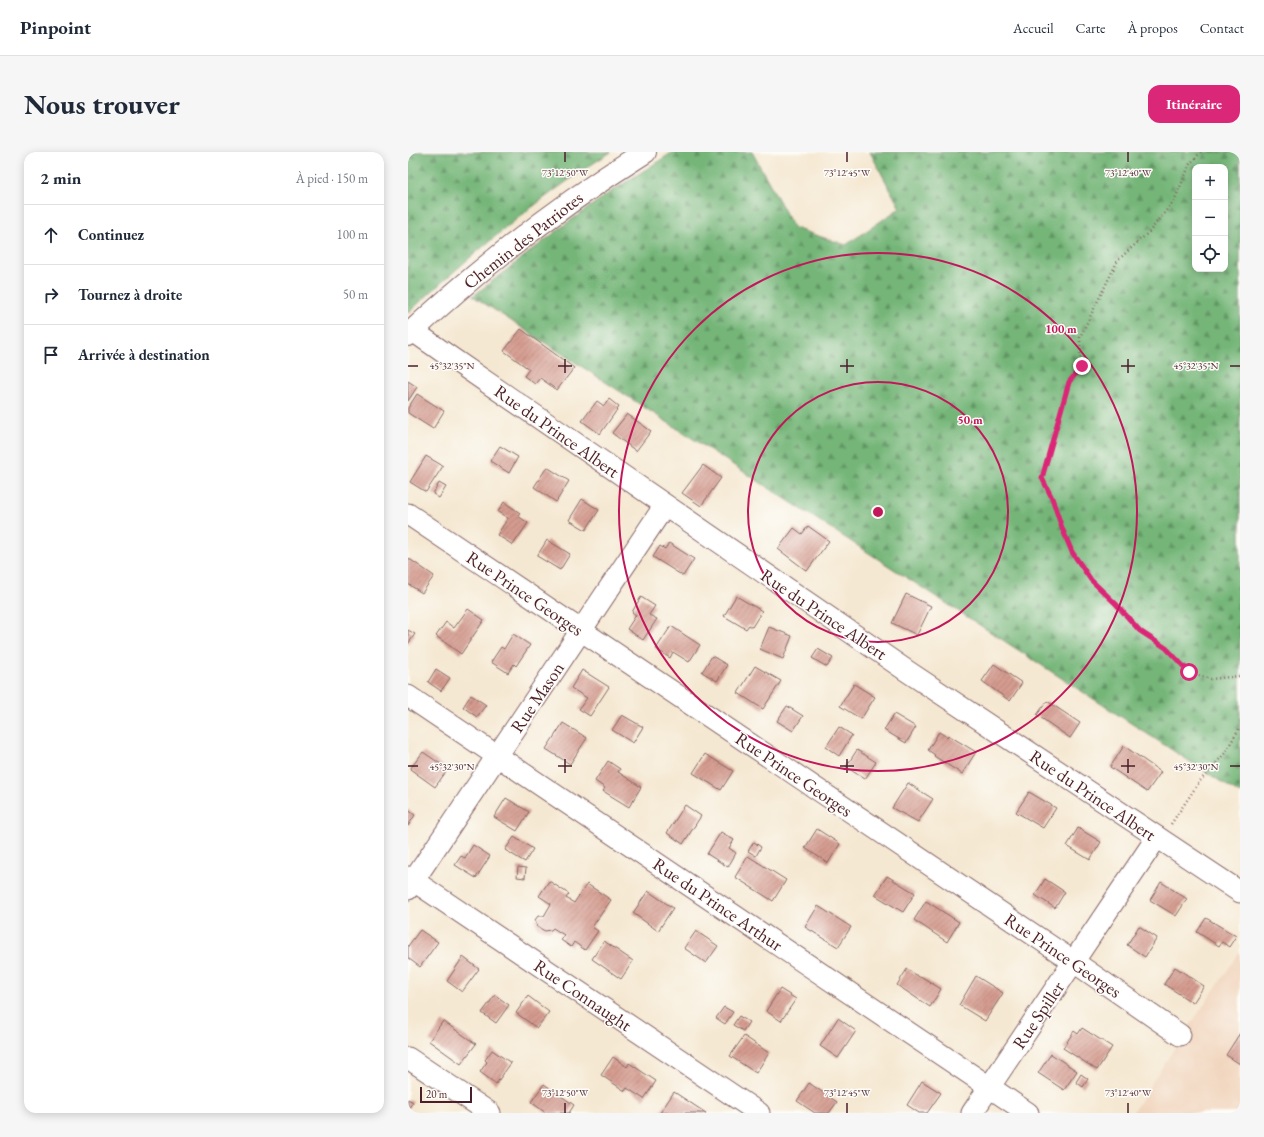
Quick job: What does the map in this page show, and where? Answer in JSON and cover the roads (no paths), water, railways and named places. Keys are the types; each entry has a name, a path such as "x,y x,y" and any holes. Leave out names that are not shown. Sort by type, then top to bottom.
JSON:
{"main road":[{"name":"Chemin des Patriotes","path":"411,333 469,281 548,218 644,152"}],"street":[{"name":"Rue du Prince Albert","path":"411,333 453,359 914,676 1163,833 1240,892"},
{"name":"Rue Mason","path":"410,882 497,756 665,505"},
{"name":"Rue Prince Georges","path":"408,514 1074,962 1180,1035"},
{"name":"Rue du Prince Arthur","path":"408,696 1028,1113"},
{"name":"Rue Spiller","path":"972,1113 1163,833"},
{"name":"Rue Connaught","path":"410,882 759,1113"},
{"path":"408,1058 490,1113"}]}
